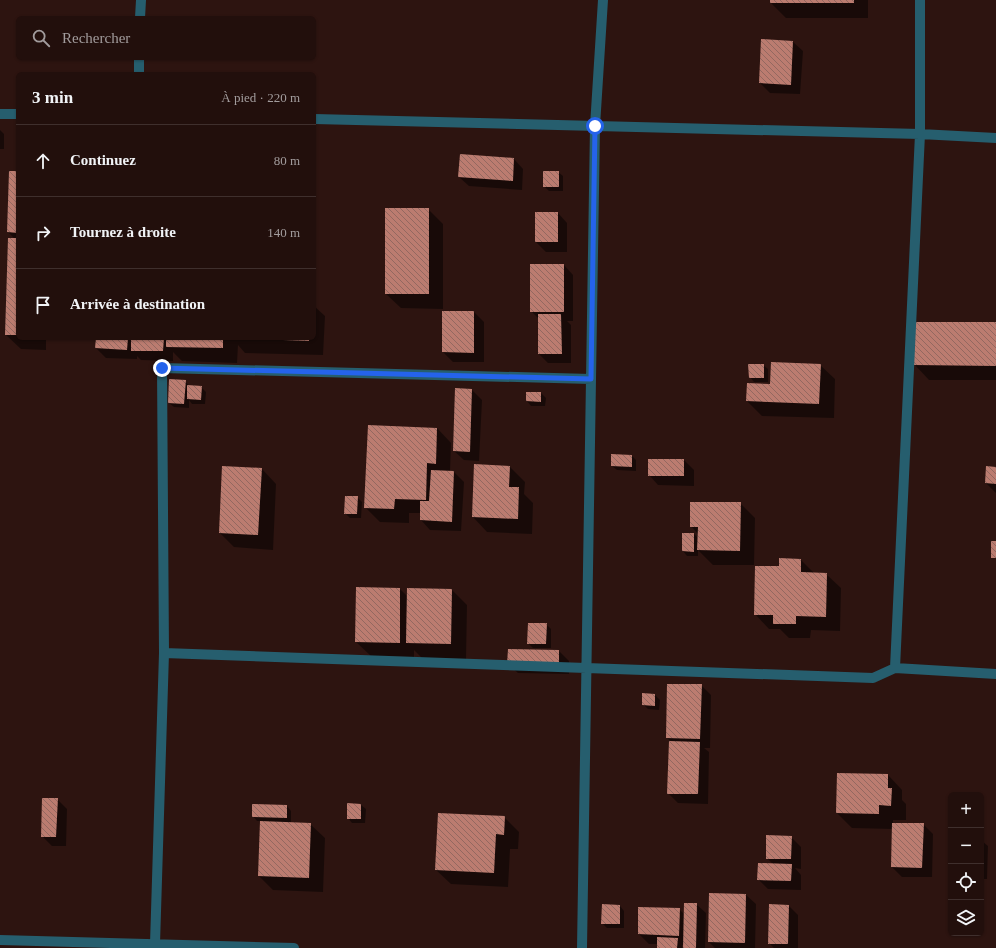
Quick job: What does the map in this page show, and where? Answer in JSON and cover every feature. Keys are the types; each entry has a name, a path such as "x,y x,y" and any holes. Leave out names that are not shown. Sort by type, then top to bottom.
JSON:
{"street":[{"path":"140,16 141,0"},
{"path":"582,948 595,126 603,0"},
{"path":"895,668 920,134 920,0"},
{"path":"139,60 139,72"},
{"path":"0,114 16,114"},
{"path":"316,119 920,134 996,138"},
{"path":"155,944 164,653 162,368 591,379"},
{"path":"164,653 873,678 895,668 996,674"},
{"path":"0,940 294,948"}],"building":[{"path":"770,0 854,0 854,3 770,3"},
{"path":"761,39 793,41 791,85 759,83"},
{"path":"460,154 514,158 513,181 458,177"},
{"path":"9,171 16,171 16,233 7,232"},
{"path":"543,171 559,171 559,187 543,187"},
{"path":"385,208 429,208 429,294 385,294"},
{"path":"535,212 558,212 558,242 535,242"},
{"path":"8,238 16,238 16,335 5,335"},
{"path":"530,264 564,264 564,312 530,312"},
{"path":"442,311 474,311 474,353 442,352"},
{"path":"538,314 561,314 562,354 538,354"},
{"path":"914,322 996,322 996,366 914,365"},
{"path":"96,340 128,340 127,350 95,348"},
{"path":"131,340 164,340 163,351 131,351"},
{"path":"166,340 223,340 223,348 166,347"},
{"path":"283,340 309,340 309,341"},
{"path":"771,362 821,364 819,404 746,401 747,383 770,384"},
{"path":"748,364 764,364 764,378 749,378"},
{"path":"169,379 186,380 184,404 168,403"},
{"path":"187,385 202,386 201,400 187,399"},
{"path":"455,388 472,389 470,452 453,451"},
{"path":"526,392 541,392 541,402 526,401"},
{"path":"368,425 437,428 436,464 427,463 426,500 395,499 394,509 364,508"},
{"path":"611,454 632,455 632,467 611,466"},
{"path":"648,459 684,459 684,476 648,476"},
{"path":"474,464 510,466 509,487 519,487 518,519 472,517"},
{"path":"222,466 262,468 258,535 219,533"},
{"path":"986,466 996,467 996,484 985,483"},
{"path":"431,470 454,471 452,522 420,520 420,501 429,501"},
{"path":"345,496 358,496 357,514 344,514"},
{"path":"690,502 741,502 740,551 697,550 698,527 690,527"},
{"path":"682,533 694,533 694,552 682,551"},
{"path":"991,541 996,541 996,558 991,558"},
{"path":"779,558 801,559 801,572 827,573 826,617 796,616 796,624 773,624 773,615 754,615 755,566 779,566"},
{"path":"356,587 400,588 400,643 355,642"},
{"path":"407,588 452,589 451,644 406,643"},
{"path":"528,623 547,623 546,644 527,644"},
{"path":"508,649 559,650 559,665 507,664"},
{"path":"667,684 702,684 700,739 666,738"},
{"path":"642,693 655,694 655,706 642,705"},
{"path":"669,741 700,742 698,794 667,794"},
{"path":"837,773 888,774 888,788 892,788 891,806 879,805 879,814 836,813"},
{"path":"42,798 58,798 56,837 41,837"},
{"path":"347,803 361,804 361,819 347,819"},
{"path":"252,804 287,805 287,818 252,817"},
{"path":"438,813 505,816 504,835 496,834 494,873 435,870"},
{"path":"260,821 311,823 309,878 258,876"},
{"path":"892,823 924,823 922,868 891,867"},
{"path":"766,835 792,836 791,859 766,859"},
{"path":"758,863 792,864 791,881 757,880"},
{"path":"709,893 746,894 745,943 708,942"},
{"path":"684,903 697,903 696,948 683,948"},
{"path":"602,904 620,905 620,924 601,924"},
{"path":"769,904 789,905 788,944 768,944"},
{"path":"638,907 680,908 679,936 638,934"},
{"path":"657,937 678,938 677,948 657,948"}],"route":[{"path":"162,368 591,379 595,126"}]}
